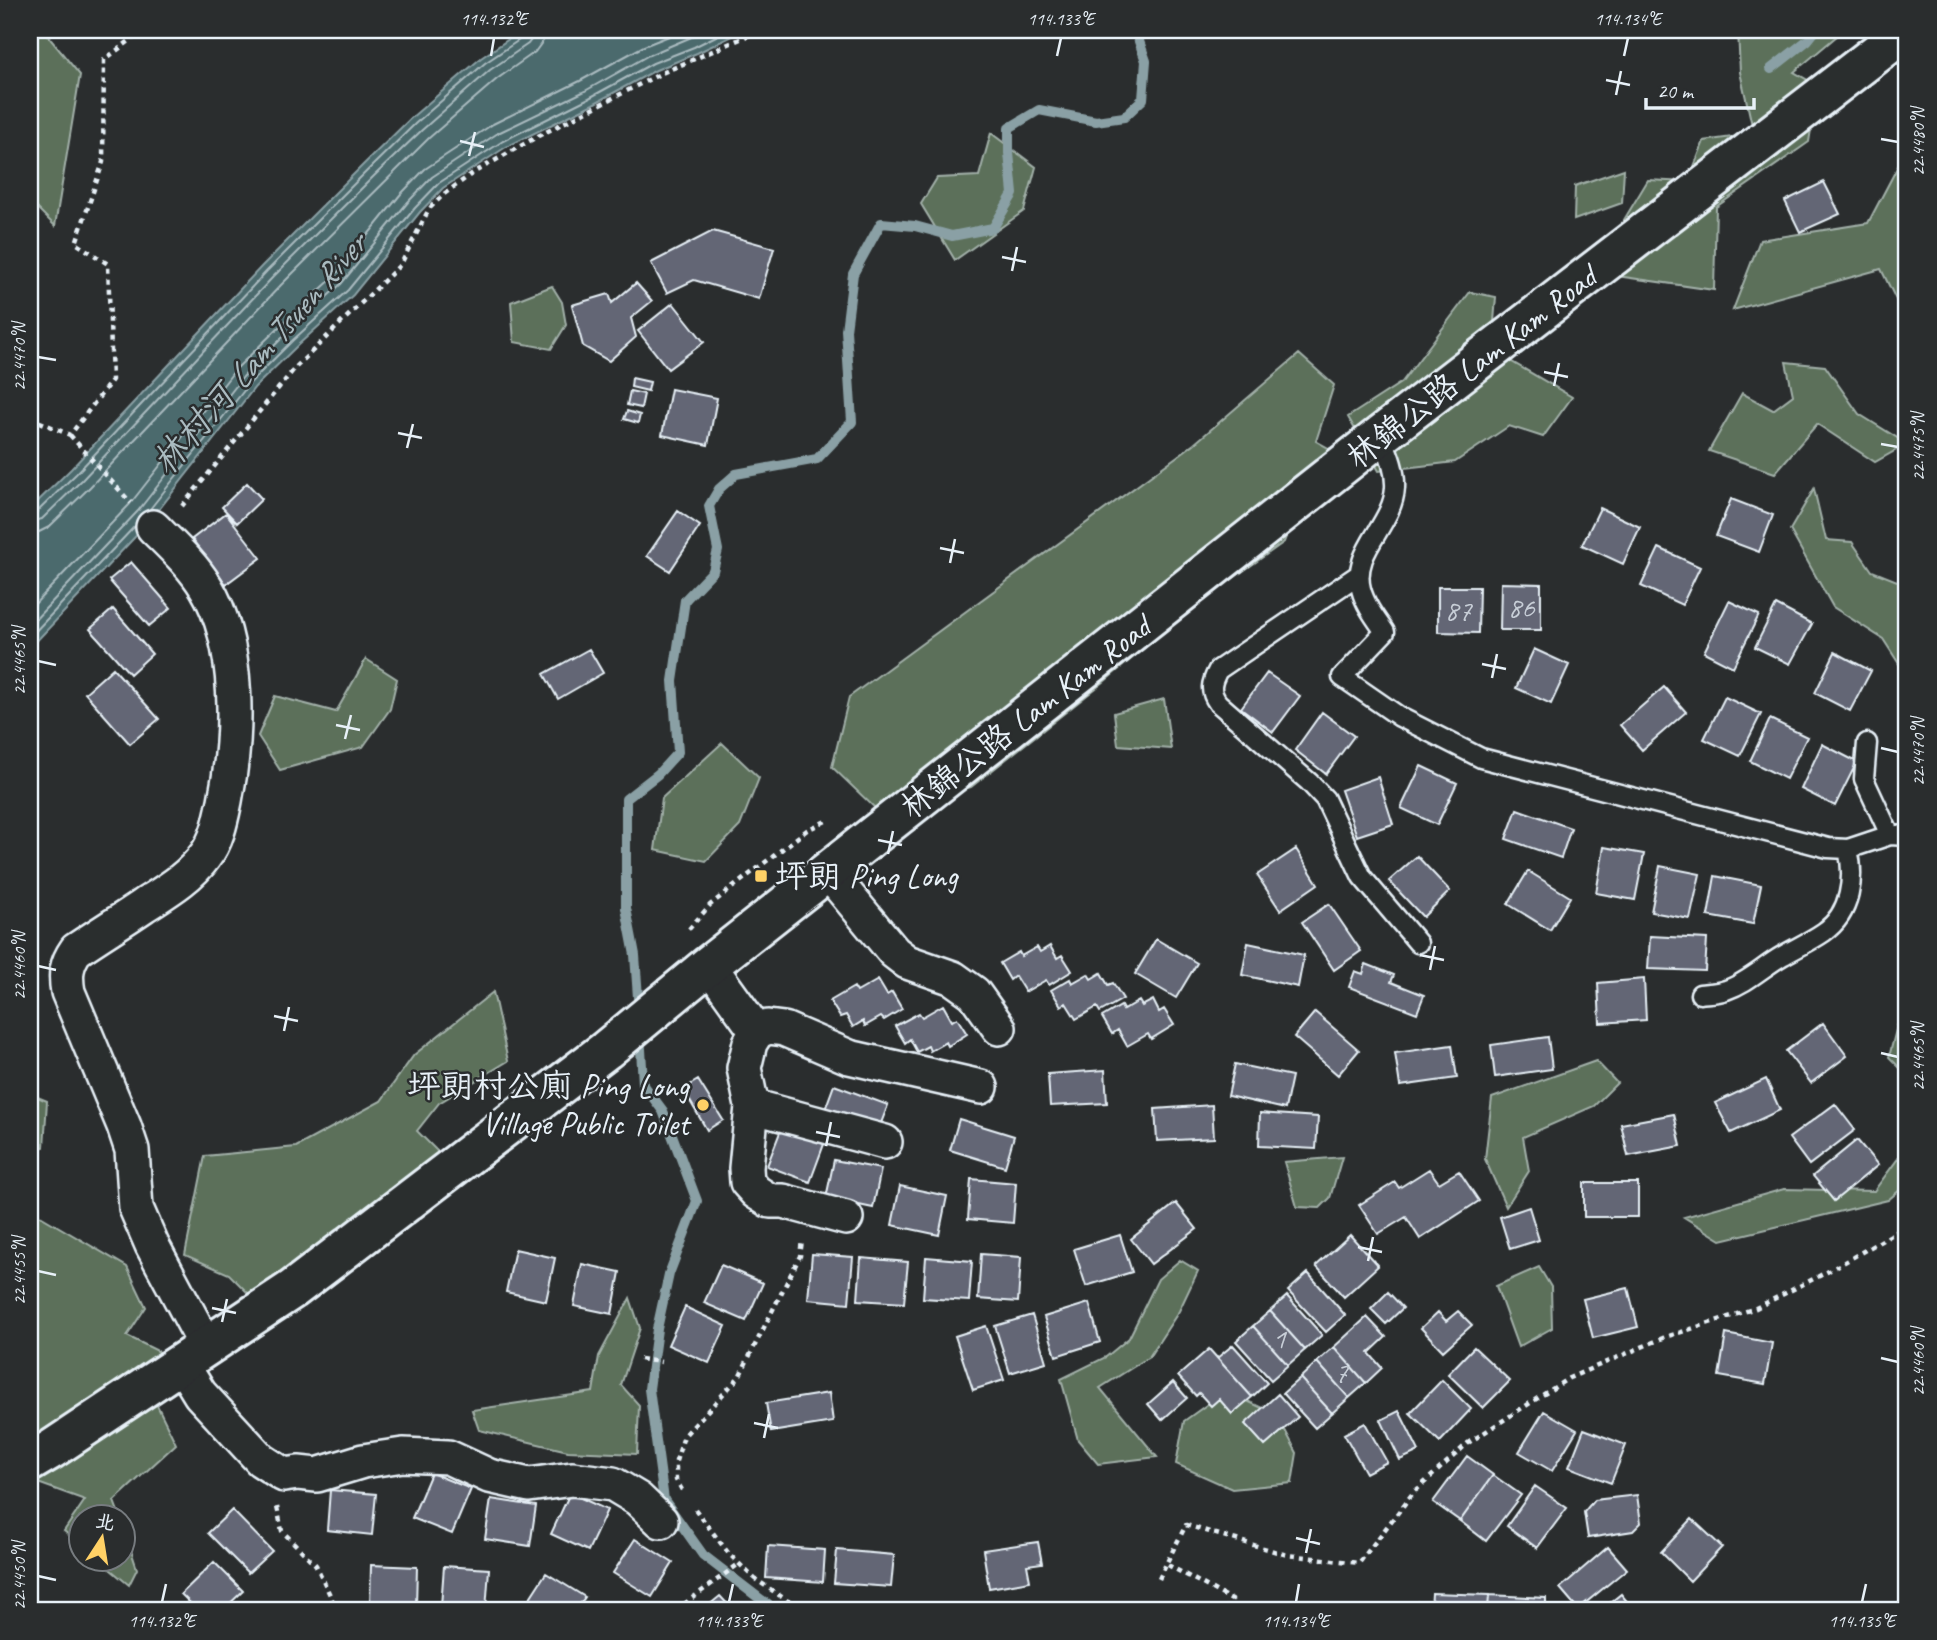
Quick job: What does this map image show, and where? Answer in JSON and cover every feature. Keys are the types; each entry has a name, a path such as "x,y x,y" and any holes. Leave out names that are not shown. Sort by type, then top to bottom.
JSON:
{"main road":[{"name":"林錦公路 Lam Kam Road","path":"30,1462 293,1289 606,1050 677,990 1381,435 1907,30"}],"street":[{"path":"156,530 187,561 207,587 219,614 230,657 234,696 234,743 222,819 208,853 194,870 176,885 76,950 69,959 66,981 68,992 132,1150 136,1208 193,1355 200,1394 261,1460 284,1475 298,1472 317,1475 363,1461 403,1455 448,1457 489,1476 529,1485 572,1479 613,1484 638,1499 661,1521"},
{"path":"828,872 894,953 907,962 953,978 974,993 999,1028"},
{"path":"709,965 757,1032"},
{"path":"846,1218 783,1201 770,1201 747,1182 752,1106 744,1068 750,1043 757,1032 768,1027 784,1029 849,1057 981,1087"},
{"path":"752,1106 885,1142"}],"lane":[{"path":"1381,435 1392,463 1395,490 1391,509 1360,563 1358,575 1364,598 1385,632 1342,677 1400,717 1481,758 1828,848 1848,849 1898,835 1864,779 1867,743"},
{"path":"1358,575 1218,670 1211,683 1213,695 1219,703 1325,799 1362,877 1418,943"},
{"path":"1700,994 1726,990 1745,981 1826,931 1835,922 1849,894 1852,867 1848,849"}],"path":[{"path":"70,435 112,380 108,264 76,243 103,162 104,60 144,30"},
{"path":"30,426 40,422 70,435 156,530 295,368 401,264 429,209 444,194 472,173 540,135 662,73 761,30"},
{"path":"683,1491 676,1480 676,1461 684,1436 738,1377 800,1256 805,1207"},
{"path":"1159,1579 1186,1525 1287,1555 1359,1563 1413,1493 1468,1443 1569,1378 1663,1338 1756,1308 1827,1272 1907,1226"},
{"path":"640,1359 661,1363"},
{"path":"261,1460 276,1502 282,1531 316,1565 337,1610"},
{"path":"690,1502 729,1554 755,1579 788,1601 825,1608"},
{"path":"676,1610 740,1563"},
{"path":"1166,1564 1232,1600 1226,1610"}],"green space":[{"path":"30,30 43,30 80,75 55,226 30,201"},
{"path":"1738,30 1844,30 1794,72 1818,86 1809,142 1716,207 1714,290 1617,276 1604,253 1648,180 1688,182 1704,141 1754,134 1740,72"},
{"path":"991,133 1036,167 1024,211 955,260 921,204 937,178 979,176"},
{"path":"1907,149 1907,322 1881,269 1733,310 1760,240 1868,223"},
{"path":"1624,169 1622,203 1574,220 1575,186"},
{"path":"552,286 562,302 566,325 551,349 514,342 511,302"},
{"path":"1470,292 1496,297 1493,334 1507,359 1572,397 1543,437 1509,426 1455,462 1379,471 1348,417 1402,382"},
{"path":"1299,354 1334,385 1316,441 1339,454 1308,479 1284,542 1197,604 971,787 877,810 832,767 849,697 1194,444"},
{"path":"1786,362 1825,366 1859,414 1907,444 1875,462 1817,424 1775,473 1709,451 1742,393 1773,410 1793,395"},
{"path":"1814,489 1826,540 1852,542 1872,571 1897,581 1907,578 1907,666 1903,670 1883,639 1833,607 1790,530"},
{"path":"366,659 397,679 390,709 363,747 280,770 258,736 275,696 336,712"},
{"path":"1164,699 1171,749 1118,745 1114,713"},
{"path":"722,743 759,778 740,826 706,861 655,850 662,798"},
{"path":"493,992 508,1061 439,1103 417,1131 467,1176 447,1196 399,1195 378,1249 255,1300 229,1274 185,1255 205,1156 296,1147 381,1101 414,1055"},
{"path":"1897,1026 1907,1032 1907,1075 1889,1057"},
{"path":"1596,1061 1617,1083 1594,1106 1523,1137 1529,1171 1506,1207 1485,1159 1492,1098"},
{"path":"30,1094 47,1101 44,1147 30,1150"},
{"path":"1907,1132 1907,1184 1888,1200 1721,1240 1684,1217 1784,1189 1874,1191 1902,1153"},
{"path":"1342,1157 1330,1198 1320,1208 1297,1207 1284,1162"},
{"path":"30,1210 127,1267 146,1307 127,1336 166,1355 156,1403 176,1444 114,1501 115,1504 82,1504 85,1500 38,1483 30,1487"},
{"path":"1180,1260 1198,1271 1179,1311 1149,1357 1100,1388 1157,1457 1098,1464 1078,1440 1061,1379 1106,1357 1129,1338 1158,1279"},
{"path":"1539,1267 1551,1287 1552,1328 1518,1347 1496,1286"},
{"path":"630,1298 640,1328 621,1385 639,1405 637,1454 568,1451 479,1430 472,1410 593,1392 599,1356"},
{"path":"1226,1391 1277,1415 1297,1453 1292,1483 1232,1489 1176,1464 1184,1421"},
{"path":"116,1574 134,1574 129,1585"}],"water":[{"name":"林村河 Lam Tsuen River","path":"522,30 745,30 656,70 506,147 443,188 420,212 353,295 255,387 150,521 30,648 30,509 262,266 411,118 481,58"}],"building":[{"path":"1824,182 1840,214 1800,232 1785,201"},
{"path":"713,231 774,248 759,299 694,280 667,293 651,263"},
{"path":"636,283 652,301 631,318 636,337 609,361 583,346 572,305 609,294 612,303"},
{"path":"673,303 704,342 668,369 638,331"},
{"path":"632,378 650,382 648,391 631,387"},
{"path":"671,389 717,398 708,445 662,435"},
{"path":"630,391 644,394 641,408 627,405"},
{"path":"627,411 640,415 638,423 624,419"},
{"path":"247,483 262,499 237,523 222,507"},
{"path":"1731,499 1773,515 1759,552 1716,536"},
{"path":"1600,508 1640,527 1623,564 1582,545"},
{"path":"678,511 700,526 670,571 647,556"},
{"path":"226,513 261,558 226,584 192,539"},
{"path":"1659,548 1700,567 1682,605 1641,586"},
{"path":"131,562 171,608 149,626 109,580"},
{"path":"1501,583 1541,584 1541,630 1500,630"},
{"path":"1438,587 1479,587 1478,633 1438,632"},
{"path":"1729,601 1759,615 1733,667 1704,652"},
{"path":"1776,605 1812,624 1790,664 1755,647"},
{"path":"113,609 152,654 130,674 90,629"},
{"path":"589,649 603,673 558,699 544,674"},
{"path":"1534,649 1569,665 1551,704 1516,688"},
{"path":"1835,652 1871,671 1850,711 1815,693"},
{"path":"113,668 159,719 130,744 85,693"},
{"path":"1267,673 1300,696 1273,732 1241,708"},
{"path":"1664,687 1686,712 1642,750 1620,725"},
{"path":"1725,697 1761,714 1740,756 1704,739"},
{"path":"1322,712 1354,736 1326,774 1295,750"},
{"path":"1770,719 1807,737 1786,779 1750,761"},
{"path":"1822,744 1857,762 1835,806 1801,789"},
{"path":"1421,766 1457,783 1437,825 1401,808"},
{"path":"1378,777 1393,824 1357,836 1341,790"},
{"path":"1517,809 1571,828 1561,858 1506,839"},
{"path":"1604,847 1644,854 1635,900 1596,893"},
{"path":"1296,849 1318,884 1280,910 1257,875"},
{"path":"1417,856 1450,891 1423,917 1389,881"},
{"path":"1660,866 1700,874 1690,919 1651,912"},
{"path":"1528,871 1570,897 1550,930 1508,904"},
{"path":"1715,876 1761,885 1753,924 1708,916"},
{"path":"1329,904 1361,951 1334,970 1302,922"},
{"path":"1650,936 1707,939 1705,971 1648,969"},
{"path":"1156,939 1197,963 1176,998 1135,974"},
{"path":"1248,943 1304,955 1298,987 1242,975"},
{"path":"1050,946 1057,958 1062,955 1072,971 1049,985 1046,980 1025,992 1015,976 1010,980 1000,963 1019,952 1021,956 1037,947 1040,952"},
{"path":"1366,964 1394,975 1391,982 1424,995 1417,1013 1349,987 1355,971 1363,974"},
{"path":"1101,973 1108,985 1113,983 1123,999 1100,1012 1097,1007 1076,1019 1066,1003 1061,1006 1051,990 1070,979 1072,983 1088,974 1091,979"},
{"path":"1644,979 1646,1020 1600,1023 1598,983"},
{"path":"878,980 887,995 892,992 902,1009 884,1020 881,1017 865,1026 863,1021 853,1027 846,1015 840,1017 830,1001 854,987 857,992"},
{"path":"1153,1000 1159,1012 1164,1009 1174,1025 1151,1039 1148,1034 1127,1046 1118,1030 1112,1034 1102,1017 1121,1006 1123,1010 1139,1001 1142,1006"},
{"path":"943,1005 952,1021 957,1018 967,1034 948,1046 946,1042 930,1051 928,1046 917,1052 910,1039 905,1043 895,1026 919,1013 922,1017"},
{"path":"1315,1012 1359,1050 1338,1075 1294,1037"},
{"path":"1823,1023 1847,1056 1811,1083 1786,1051"},
{"path":"1548,1037 1552,1069 1495,1077 1491,1045"},
{"path":"1452,1045 1457,1078 1400,1086 1395,1053"},
{"path":"1235,1064 1292,1076 1285,1109 1228,1096"},
{"path":"1105,1070 1107,1103 1050,1106 1048,1074"},
{"path":"1766,1079 1780,1110 1731,1133 1715,1103"},
{"name":"坪朗村公廁 Ping Long Village Public Toilet","path":"698,1080 723,1120 707,1130 683,1089"},
{"path":"834,1085 888,1105 876,1136 823,1115"},
{"path":"1835,1104 1855,1130 1809,1165 1789,1138"},
{"path":"1212,1105 1214,1138 1157,1141 1155,1109"},
{"path":"1260,1113 1318,1117 1316,1149 1259,1146"},
{"path":"1674,1114 1681,1146 1628,1156 1621,1124"},
{"path":"959,1119 1014,1136 1005,1167 950,1150"},
{"path":"782,1127 824,1144 810,1182 767,1166"},
{"path":"1857,1140 1878,1165 1834,1201 1813,1176"},
{"path":"834,1160 881,1169 873,1208 826,1198"},
{"path":"1429,1169 1439,1183 1459,1171 1479,1201 1420,1239 1406,1217 1378,1234 1359,1205 1395,1182 1399,1188"},
{"path":"971,1179 1016,1183 1013,1223 968,1219"},
{"path":"1584,1183 1638,1183 1638,1217 1584,1217"},
{"path":"900,1186 947,1196 939,1235 892,1225"},
{"path":"1176,1203 1197,1229 1151,1264 1131,1239"},
{"path":"1529,1207 1539,1240 1510,1249 1500,1217"},
{"path":"1120,1235 1132,1272 1086,1286 1074,1249"},
{"path":"1350,1235 1378,1266 1344,1297 1316,1266"},
{"path":"515,1249 555,1258 546,1301 506,1292"},
{"path":"812,1254 853,1257 849,1303 808,1299"},
{"path":"981,1254 1021,1257 1018,1302 978,1299"},
{"path":"926,1257 972,1261 969,1301 923,1298"},
{"path":"861,1258 908,1262 904,1303 858,1300"},
{"path":"582,1264 620,1272 612,1314 574,1306"},
{"path":"721,1265 763,1283 746,1321 704,1303"},
{"path":"1308,1273 1345,1315 1326,1332 1288,1291"},
{"path":"1628,1288 1638,1327 1593,1338 1583,1299"},
{"path":"1388,1292 1403,1308 1386,1324 1371,1309"},
{"path":"1287,1296 1322,1335 1305,1350 1270,1311"},
{"path":"1089,1303 1100,1342 1056,1356 1044,1317"},
{"path":"685,1307 726,1326 709,1363 668,1345"},
{"path":"1270,1311 1305,1350 1288,1365 1253,1326"},
{"path":"1458,1311 1472,1325 1443,1351 1421,1328 1438,1312 1446,1321"},
{"path":"1032,1315 1046,1362 1010,1373 995,1326"},
{"path":"1367,1317 1386,1337 1369,1353 1382,1368 1366,1383 1334,1347"},
{"path":"986,1326 1004,1380 973,1390 955,1336"},
{"path":"1253,1326 1288,1365 1271,1380 1236,1341"},
{"path":"1726,1334 1772,1343 1765,1384 1719,1376"},
{"path":"1233,1345 1267,1383 1252,1397 1217,1358"},
{"path":"1334,1347 1366,1383 1349,1398 1317,1362"},
{"path":"1474,1347 1510,1381 1483,1408 1448,1374"},
{"path":"1209,1349 1252,1397 1232,1414 1219,1399 1211,1406 1199,1393 1196,1396 1178,1376"},
{"path":"1317,1362 1349,1398 1332,1413 1300,1378"},
{"path":"1300,1378 1332,1413 1315,1428 1283,1393"},
{"path":"1442,1380 1471,1409 1440,1442 1410,1413"},
{"path":"1173,1382 1187,1398 1162,1420 1148,1404"},
{"path":"829,1393 833,1422 771,1432 766,1403"},
{"path":"1278,1394 1298,1417 1265,1446 1245,1424"},
{"path":"1399,1411 1419,1451 1400,1460 1381,1420"},
{"path":"1544,1411 1577,1430 1552,1471 1519,1452"},
{"path":"1365,1423 1387,1462 1366,1473 1344,1434"},
{"path":"1584,1429 1626,1445 1611,1483 1569,1467"},
{"path":"1467,1456 1493,1475 1460,1521 1433,1502"},
{"path":"431,1473 471,1489 452,1534 412,1518"},
{"path":"1493,1475 1521,1495 1486,1541 1460,1521"},
{"path":"1535,1486 1567,1508 1537,1548 1507,1526"},
{"path":"330,1490 376,1494 372,1535 327,1530"},
{"path":"570,1493 607,1510 588,1551 551,1534"},
{"path":"1637,1495 1641,1523 1633,1531 1588,1538 1584,1512 1594,1500"},
{"path":"491,1499 536,1506 530,1546 485,1539"},
{"path":"232,1510 272,1551 248,1573 208,1533"},
{"path":"1692,1519 1722,1547 1690,1581 1661,1552"},
{"path":"635,1539 673,1563 652,1597 613,1573"},
{"path":"1038,1542 1042,1563 1027,1565 1030,1581 989,1588 983,1550"},
{"path":"768,1546 825,1550 823,1582 766,1578"},
{"path":"1608,1547 1627,1569 1578,1609 1560,1588"},
{"path":"837,1550 894,1555 891,1587 834,1583"},
{"path":"214,1562 243,1591 223,1610 197,1610 181,1594"},
{"path":"371,1565 417,1567 416,1607 370,1606"},
{"path":"444,1566 489,1569 486,1610 441,1606"},
{"path":"546,1573 585,1597 576,1610 529,1610 524,1607"},
{"path":"1432,1593 1489,1595 1488,1610 1431,1610"},
{"path":"1621,1594 1634,1610 1601,1610"},
{"path":"1489,1595 1546,1598 1546,1610 1488,1610"},
{"path":"720,1596 733,1610 703,1610"},
{"path":"1417,1602 1418,1610 1359,1610"}],"waterway":[{"path":"639,1012 635,955 626,908 626,799 658,774 678,752 673,681 685,600 713,571 718,550 709,506 719,489 736,474 817,459 852,422 846,330 853,274 881,223 915,226 952,236 993,228 1013,194 1009,128 1039,110 1096,121 1124,117 1143,99 1146,61 1135,30"},
{"path":"1771,69 1808,40 1816,30"},
{"path":"640,1032 643,1084 663,1111 697,1201 669,1274 657,1329 649,1389 664,1500 703,1555 772,1610"}],"place":[{"name":"坪朗 Ping Long","path":"761,876"},
{"name":"坪朗村公廁 Ping Long Village Public Toilet","path":"703,1105"}]}
